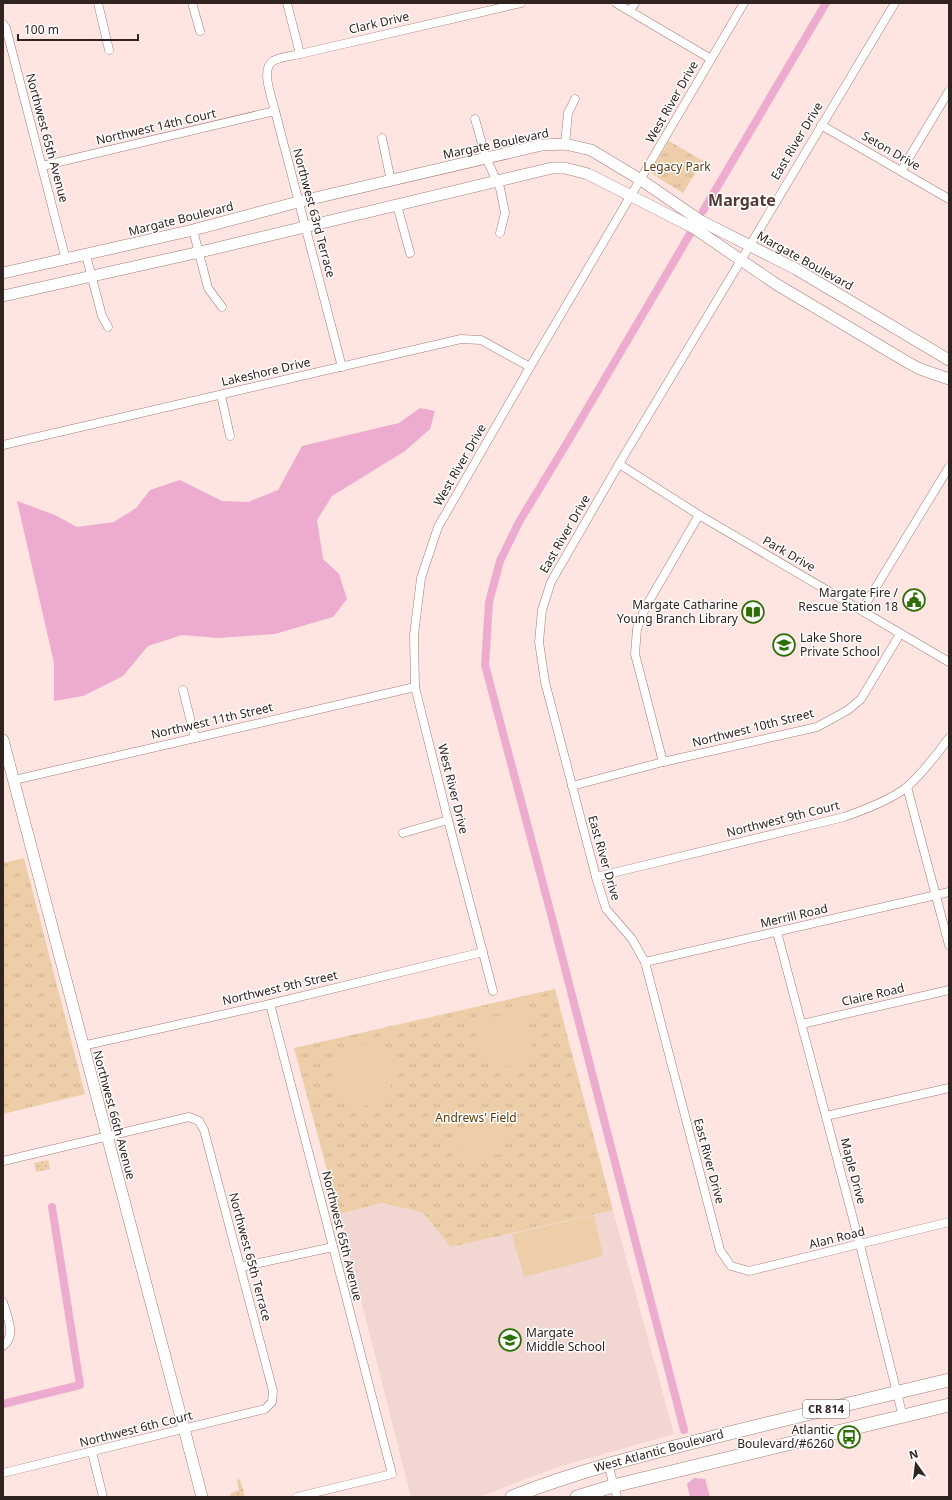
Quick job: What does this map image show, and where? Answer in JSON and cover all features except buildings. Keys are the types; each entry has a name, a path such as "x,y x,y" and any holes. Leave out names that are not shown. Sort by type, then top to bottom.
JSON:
{"main road":[{"name":"West Atlantic Boulevard","path":"512,1497 550,1482 608,1464 949,1380"},
{"name":"West Atlantic Boulevard","path":"577,1497 615,1492 949,1405"}],"street":[{"path":"98,3 109,50"},
{"path":"192,3 200,31"},
{"path":"287,3 300,54"},
{"name":"Clark Drive","path":"268,66 274,60 521,3"},
{"path":"616,3 711,59"},
{"path":"630,11 635,3"},
{"name":"West River Drive","path":"493,991 415,687 414,635 421,578 438,528 530,366 632,196 744,3"},
{"name":"East River Drive","path":"732,1266 720,1250 645,962 632,939 606,910 596,877 545,682 539,642 542,610 551,582 619,464 895,3"},
{"name":"Northwest 65th Avenue","path":"3,24 6,28 66,260"},
{"name":"Northwest 63rd Terrace","path":"268,66 266,73 275,111 304,227 342,367"},
{"path":"902,171 949,91"},
{"path":"566,144 568,113 576,99"},
{"name":"Northwest 14th Court","path":"42,166 275,111"},
{"path":"475,118 486,158 500,188 505,213 500,233"},
{"name":"Seton Drive","path":"821,125 949,198"},
{"path":"382,138 391,181"},
{"name":"Margate Boulevard","path":"3,273 66,260 193,230 298,202 542,145 566,144 591,150 641,180 701,221 801,272 949,360"},
{"path":"3,296 200,252 552,168 565,168 588,174 694,228 800,299 907,362 949,379"},
{"path":"398,205 410,253"},
{"path":"193,230 200,252 208,288 222,307"},
{"path":"86,255 102,316 108,327"},
{"name":"Lakeshore Drive","path":"3,445 461,339 481,340 530,366"},
{"path":"221,395 230,436"},
{"name":"Park Drive","path":"619,464 699,515 949,662"},
{"path":"862,610 949,467"},
{"path":"663,762 635,654 637,629 645,608 699,515"},
{"name":"Northwest 10th Street","path":"572,786 663,762 817,727 848,710 860,699 900,634"},
{"name":"Northwest 11th Street","path":"14,780 415,687"},
{"path":"183,690 195,738"},
{"name":"Northwest 9th Court","path":"596,877 844,817 876,805 907,787 929,765 949,738"},
{"name":"Northwest 66th Avenue","path":"3,740 82,1046 202,1497"},
{"path":"907,787 949,945"},
{"path":"403,833 448,820"},
{"name":"Merrill Road","path":"645,962 949,892"},
{"name":"Maple Drive","path":"777,932 860,1245 903,1417"},
{"name":"Northwest 9th Street","path":"82,1046 270,1004 483,952"},
{"name":"Claire Road","path":"802,1024 949,990"},
{"name":"Northwest 65th Avenue","path":"270,1004 392,1474 297,1497"},
{"path":"826,1116 949,1088"},
{"name":"Northwest 65th Terrace","path":"107,1136 189,1117 199,1120 204,1130 241,1267 273,1391 272,1402"},
{"path":"3,1161 107,1136"},
{"name":"Alan Road","path":"732,1266 749,1272 949,1222"},
{"path":"241,1267 333,1247"},
{"path":"3,1302 11,1333 5,1345"},
{"name":"Northwest 6th Court","path":"3,1473 265,1409 272,1402"},
{"path":"92,1452 103,1497"},
{"path":"608,1464 615,1492"}],"shaded area":[{"path":"420,408 435,411 430,429 405,451 332,496 317,520 323,559 339,574 347,599 333,617 275,634 218,638 182,635 148,646 123,676 83,696 54,701 54,663 17,501 55,515 77,527 114,522 136,508 150,490 180,480 222,501 248,502 278,490 302,446 399,423"},
{"name":"Margate Middle School","path":"383,1203 423,1213 451,1247 613,1210 674,1434 558,1467 479,1497 411,1497 339,1214"},
{"path":"694,1478 705,1479 710,1497 690,1497 687,1484"}],"green space":[{"name":"Legacy Park","path":"669,141 703,161 683,193 650,172"},
{"path":"24,858 85,1094 3,1114 3,863"},
{"name":"Andrews' Field","path":"555,989 613,1210 451,1247 423,1213 383,1203 339,1214 294,1048"},
{"path":"519,1011 525,1015 533,1052 523,1062 512,1066 501,1066 491,1062 483,1054 478,1044 478,1032 483,1019"},
{"path":"377,1041 388,1052 393,1065 394,1077 390,1089 382,1098 371,1104 357,1106 342,1103 331,1058 334,1051"},
{"path":"491,1111 499,1121 505,1147 500,1154 479,1157 464,1157 458,1146 458,1139 463,1127 468,1121 478,1114"},
{"path":"48,1160 50,1169 36,1172 34,1163"},
{"path":"594,1215 603,1256 524,1277 512,1234"},
{"path":"240,1479 245,1497 230,1497 231,1493 239,1490 237,1480"}],"waterway":[{"path":"703,211 826,3"},
{"path":"684,1430 485,665 489,602 500,561 519,522 690,234"},
{"path":"3,1404 80,1385 52,1207"}],"place":[{"name":"Margate Fire / Rescue Station 18","path":"914,600"},
{"name":"Margate Catharine Young Branch Library","path":"753,612"},
{"name":"Lake Shore Private School","path":"784,645"},
{"name":"Margate Middle School","path":"510,1340"},
{"name":"Atlantic Boulevard/#6260","path":"849,1437"}],"district":[{"name":"Margate","path":"742,200"}]}
